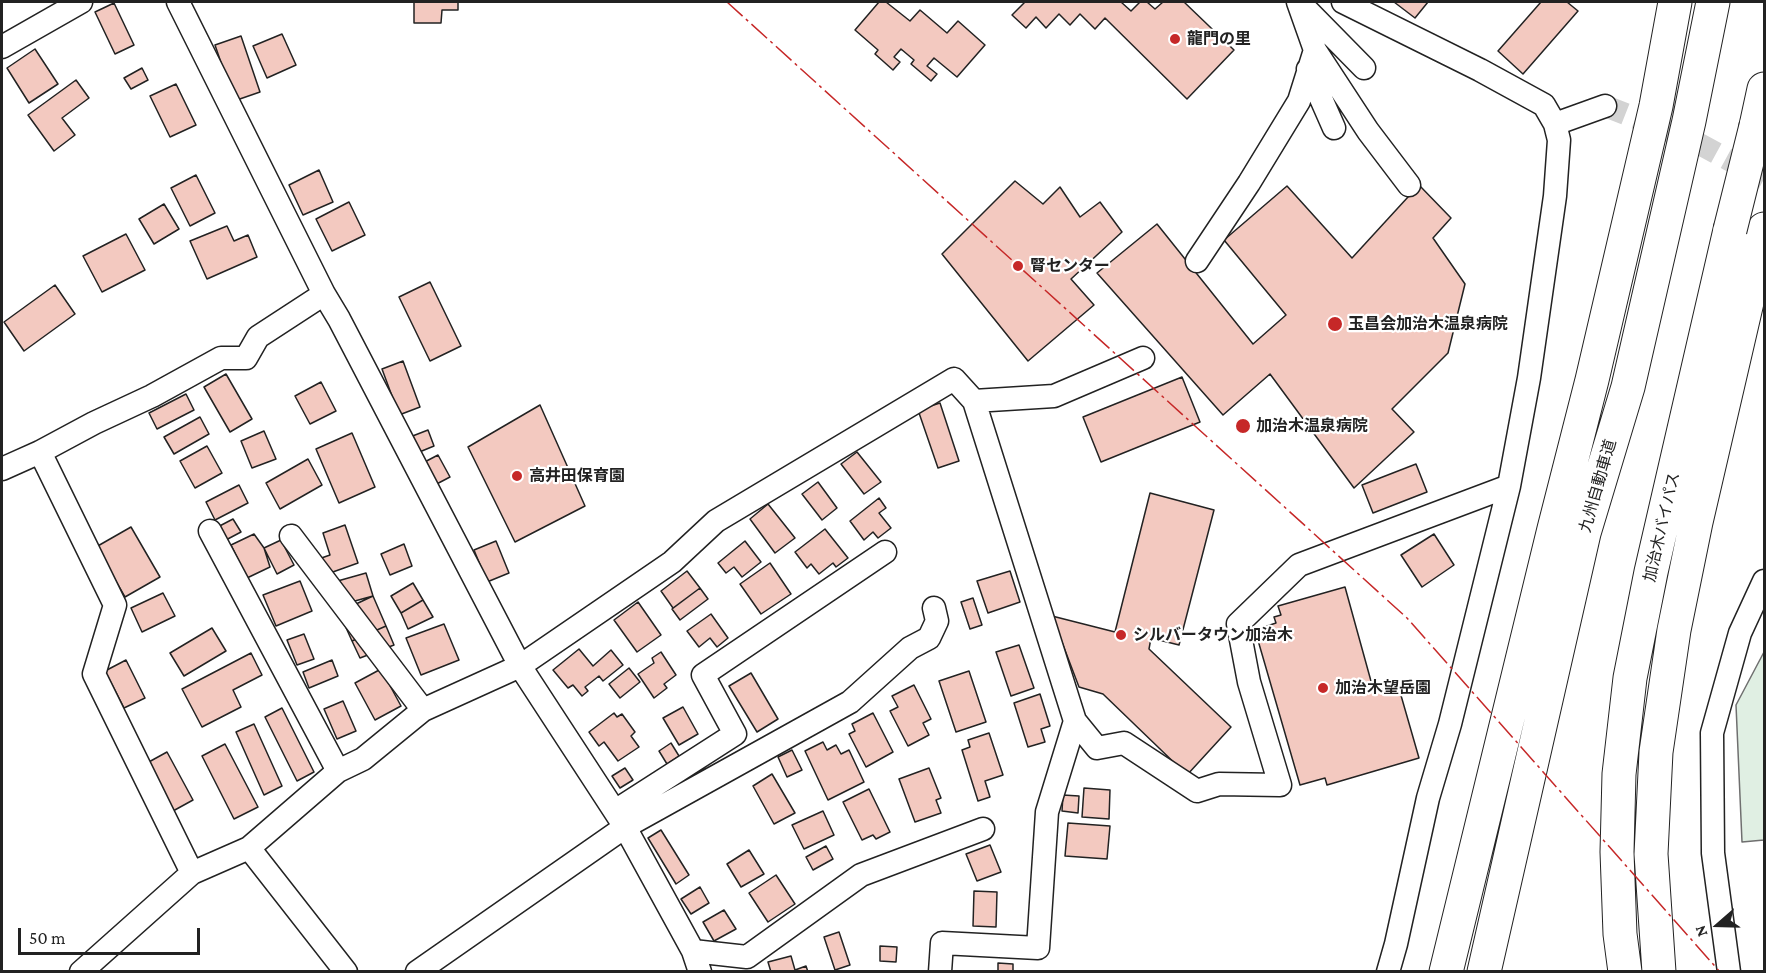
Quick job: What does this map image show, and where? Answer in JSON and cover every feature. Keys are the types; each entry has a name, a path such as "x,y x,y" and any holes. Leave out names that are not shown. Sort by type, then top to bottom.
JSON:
{"highway":[{"path":"1646,100 1651,2"},
{"path":"1646,100 1675,2"},
{"name":"九州自動車道","path":"1484,972 1584,534 1628,387 1689,121 1713,2"},
{"name":"加治木バイパス","path":"1625,972 1620,934 1617,852 1619,774 1630,678 1651,572 1764,89"},
{"name":"九州自動車道","path":"1446,972 1592,380 1646,100"},
{"name":"加治木バイパス","path":"1659,972 1651,854 1656,752 1674,630 1695,522 1763,233"}],"street":[{"path":"2,47 81,2"},
{"path":"178,2 324,294 520,666 620,819 696,961 747,957 861,875 983,829"},
{"path":"1298,2 1311,59 1334,128"},
{"path":"1298,2 1364,68"},
{"path":"1343,2 1480,70 1544,105 1555,124 1559,140 1555,196 1529,378 1509,486 1450,724 1428,798 1388,972"},
{"path":"1311,59 1409,185"},
{"path":"1197,261 1249,183 1299,100 1311,59"},
{"path":"1555,124 1605,106"},
{"path":"2,469 152,396 221,357 246,358 258,337 324,294"},
{"path":"974,401 1054,396 1143,358"},
{"path":"81,972 192,873 249,848 338,771 363,759 423,710 520,666 672,562 716,521 954,379 974,401 1075,721 1097,748 1124,744 1197,791 1219,784 1280,785 1249,682 1238,624 1299,564 1509,486"},
{"path":"40,452 115,605 94,674 192,873"},
{"path":"210,531 338,771"},
{"path":"291,536 423,710"},
{"path":"417,972 735,734 703,675 885,552"},
{"path":"1729,972 1713,853 1712,733 1740,633 1764,581"},
{"path":"620,819 850,702 910,648 929,638 937,621 934,608"},
{"path":"940,972 942,943 1038,948 1047,812 1075,721"},
{"path":"249,848 346,972"}],"green space":[{"path":"1764,652 1764,840 1742,842 1736,705"}],"building":[{"path":"414,2 458,2 458,10 442,10 441,23 414,23"},
{"path":"879,2 886,2 910,21 920,10 947,33 958,21 985,45 957,77 934,58 927,66 937,74 931,81 911,64 914,60 901,49 894,57 900,62 893,70 875,54 878,50 855,30"},
{"name":"龍門の里","path":"1025,2 1121,2 1131,11 1140,2 1147,2 1155,9 1163,2 1184,2 1234,50 1187,99 1105,18 1095,29 1080,14 1070,25 1059,14 1046,28 1036,17 1026,28 1012,15"},
{"path":"1394,2 1428,2 1415,18"},
{"path":"1541,2 1567,2 1578,11 1523,74 1498,51"},
{"path":"114,3 134,45 115,54 95,12"},
{"path":"282,34 296,65 267,78 253,46"},
{"path":"241,36 260,92 234,101 215,45"},
{"path":"35,49 58,84 29,103 7,68"},
{"path":"142,68 148,80 131,89 124,78"},
{"path":"76,80 89,98 62,118 75,135 54,151 28,115"},
{"path":"176,84 196,125 170,137 150,96"},
{"path":"319,170 333,202 303,215 289,185"},
{"path":"196,175 215,213 190,226 171,188"},
{"name":"腎センター","path":"1015,181 1043,204 1060,187 1080,217 1100,202 1122,232 1071,279 1094,305 1028,361 942,254"},
{"path":"1419,185 1451,218 1433,238 1465,284 1448,353 1392,409 1414,432 1354,488 1270,374 1223,415 1097,273 1157,224 1253,344 1286,315 1224,240 1287,186 1352,258"},
{"path":"349,202 365,235 332,251 316,219"},
{"path":"164,204 179,229 154,244 139,219"},
{"path":"227,226 234,241 248,235 257,257 207,279 190,241"},
{"path":"126,234 145,270 102,292 83,256"},
{"path":"430,282 461,346 430,361 399,297"},
{"path":"55,285 75,314 24,351 4,322"},
{"path":"403,361 420,407 399,415 382,369"},
{"path":"226,374 252,419 230,432 204,387"},
{"path":"1182,377 1200,422 1101,462 1083,417"},
{"path":"321,382 336,411 310,424 295,396"},
{"path":"186,394 194,410 157,429 149,413"},
{"path":"940,403 959,461 938,468 918,410"},
{"path":"540,405 585,506 515,542 468,447"},
{"path":"200,417 209,434 174,454 164,437"},
{"path":"428,430 434,446 417,453 410,437"},
{"path":"264,431 276,459 252,468 241,441"},
{"path":"352,433 375,487 339,503 316,449"},
{"path":"207,446 222,473 195,488 180,461"},
{"path":"857,452 881,482 864,494 841,464"},
{"path":"438,455 450,477 429,488 417,466"},
{"path":"308,459 322,485 280,509 266,483"},
{"path":"1416,464 1427,492 1373,513 1362,485"},
{"path":"818,482 837,508 822,520 802,494"},
{"path":"239,485 248,503 215,520 206,502"},
{"name":"シルバータウン加治木","path":"1150,493 1214,510 1179,645 1151,638 1149,649 1231,727 1187,775 1103,694 1079,687 1052,616 1115,632"},
{"path":"879,498 886,508 879,513 891,528 878,538 873,532 864,540 850,521"},
{"path":"768,504 795,538 775,553 750,519"},
{"path":"233,519 241,532 224,541 210,531"},
{"path":"345,525 358,563 316,578 310,562 330,555 323,533"},
{"path":"131,527 160,577 125,597 96,547"},
{"path":"825,529 848,558 836,567 833,563 819,574 811,564 807,568 795,552"},
{"path":"254,534 264,548 270,567 247,578 231,545"},
{"path":"1434,534 1454,565 1422,587 1401,555"},
{"path":"281,540 294,565 277,574 264,548"},
{"path":"496,541 509,573 487,582 474,550"},
{"path":"745,541 761,562 742,577 734,567 726,573 718,563"},
{"path":"404,544 412,566 390,575 381,554"},
{"path":"770,563 791,594 761,614 740,584"},
{"path":"687,571 700,588 673,608 661,591"},
{"path":"1010,571 1020,602 988,613 977,581"},
{"path":"366,573 373,596 333,607 327,584"},
{"path":"300,581 312,611 276,626 263,595"},
{"path":"413,583 423,600 401,613 391,596"},
{"name":"加治木望岳園","path":"1345,587 1374,692 1398,685 1419,758 1327,785 1325,778 1300,785 1255,630 1276,623 1274,617 1281,615 1278,606"},
{"path":"700,588 708,599 680,620 672,609"},
{"path":"163,593 175,616 142,632 131,608"},
{"path":"373,596 386,626 352,641 339,612"},
{"path":"973,598 982,625 970,629 961,602"},
{"path":"423,600 433,617 408,629 401,613"},
{"path":"638,602 661,635 637,652 614,620"},
{"path":"711,614 728,638 717,647 710,638 699,647 687,631"},
{"path":"444,624 459,660 421,675 406,638"},
{"path":"386,626 394,645 360,658 352,641"},
{"path":"212,628 226,651 184,676 170,653"},
{"path":"304,634 314,659 297,665 287,640"},
{"path":"1019,645 1034,688 1011,696 996,652"},
{"path":"579,649 593,666 611,650 623,665 603,681 599,676 585,687 588,691 582,696 573,685 568,688 553,670"},
{"path":"661,652 676,675 664,684 667,688 654,698 638,674 654,663 652,658"},
{"path":"251,653 262,675 233,690 241,707 202,727 182,689"},
{"path":"126,660 145,698 124,708 105,671"},
{"path":"332,660 338,676 309,688 303,672"},
{"path":"629,668 640,682 620,698 609,684"},
{"path":"381,669 401,706 375,720 355,683"},
{"path":"969,671 986,722 956,732 939,681"},
{"path":"751,673 778,719 757,732 729,686"},
{"path":"914,685 931,719 923,723 929,735 908,746 890,711 898,707 892,696"},
{"path":"1040,694 1050,726 1041,729 1045,742 1028,747 1014,703"},
{"path":"343,701 356,731 337,739 324,709"},
{"path":"683,707 698,734 679,745 663,718"},
{"path":"282,708 314,772 297,781 265,717"},
{"path":"614,713 617,717 622,714 635,732 631,736 639,747 618,761 604,742 599,746 589,732"},
{"path":"873,713 893,752 866,767 849,734 855,731 852,724"},
{"path":"254,724 282,786 264,795 236,732"},
{"path":"989,733 1003,775 985,781 990,797 978,801 962,750 970,747 968,740"},
{"path":"823,742 827,750 836,745 841,754 849,750 864,782 828,800 805,751"},
{"path":"671,743 679,756 667,764 659,751"},
{"path":"225,744 258,807 234,819 202,756"},
{"path":"792,750 802,770 787,777 778,757"},
{"path":"167,752 193,800 173,811 147,763"},
{"path":"625,768 633,780 620,788 612,776"},
{"path":"929,768 941,798 936,800 941,813 915,822 899,779"},
{"path":"772,774 795,813 774,824 753,786"},
{"path":"1084,788 1110,790 1109,819 1082,817"},
{"path":"869,789 890,832 876,839 873,835 862,840 843,802"},
{"path":"1063,795 1079,796 1078,813 1062,811"},
{"path":"823,811 834,835 804,849 792,825"},
{"path":"1068,823 1110,826 1107,859 1065,856"},
{"path":"661,830 689,875 676,884 648,838"},
{"path":"990,845 1001,872 977,881 966,854"},
{"path":"826,846 833,859 813,870 806,857"},
{"path":"749,850 764,874 741,887 727,864"},
{"path":"776,875 795,904 768,922 749,893"},
{"path":"700,887 709,903 691,914 681,899"},
{"path":"974,891 997,892 996,927 973,926"},
{"path":"724,910 736,929 714,941 703,922"},
{"path":"839,932 850,965 835,970 824,937"},
{"path":"880,946 897,947 896,962 880,961"},
{"path":"791,956 795,970 806,966 808,972 771,972 768,962"},
{"path":"998,963 1013,964 1013,972 998,972"}],"tunnel":[{"path":"1605,106 1696,142 1764,179"}],"power":[{"path":"727,2 1407,618 1720,972"}],"place":[{"name":"龍門の里","path":"1175,39"},
{"name":"腎センター","path":"1018,266"},
{"name":"玉昌会加治木温泉病院","path":"1335,324"},
{"name":"加治木温泉病院","path":"1243,426"},
{"name":"高井田保育園","path":"517,476"},
{"name":"シルバータウン加治木","path":"1121,635"},
{"name":"加治木望岳園","path":"1323,688"}]}
